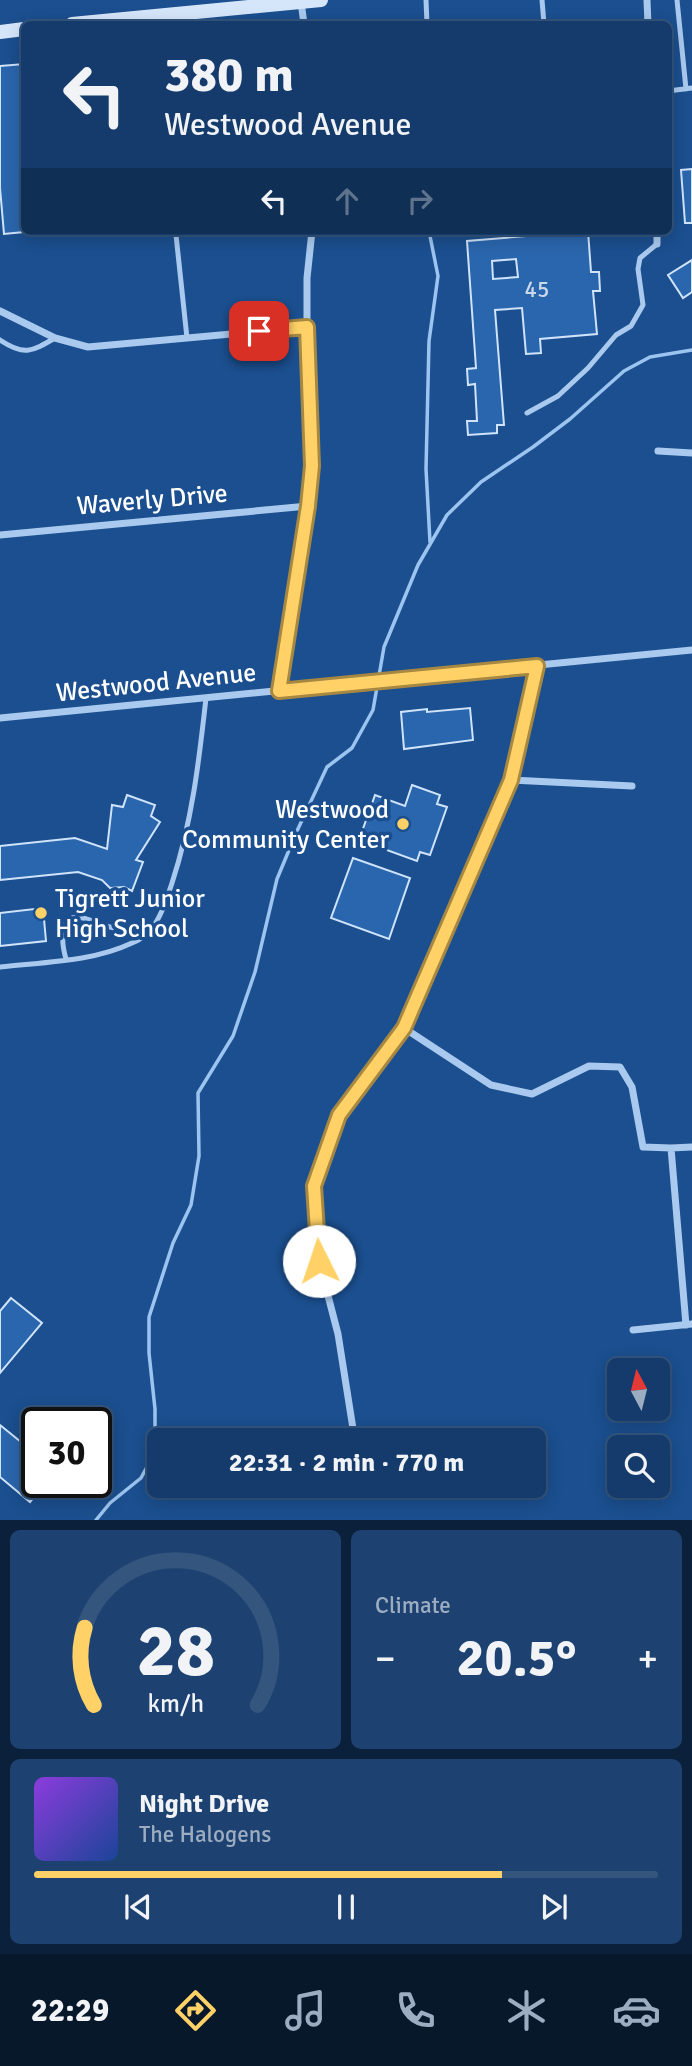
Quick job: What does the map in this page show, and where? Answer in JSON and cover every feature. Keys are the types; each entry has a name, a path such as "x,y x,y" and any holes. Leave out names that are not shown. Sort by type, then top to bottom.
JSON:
{"main road":[{"path":"116,21 321,0"},
{"path":"0,32 21,29"}],"street":[{"path":"647,0 648,21"},
{"path":"301,1 304,21"},
{"path":"279,691 312,466 307,327 307,278 312,235"},
{"path":"657,235 657,244"},
{"path":"0,311 55,338 88,347 307,327"},
{"path":"658,451 692,453"},
{"name":"Waverly Drive","path":"0,535 308,506"},
{"name":"Westwood Avenue","path":"0,718 692,650"},
{"path":"353,1428 338,1335 319,1261 314,1186 339,1115 404,1028 511,780 537,666"},
{"path":"511,780 632,786"},
{"path":"404,1028 491,1085 531,1094 589,1066 620,1067 632,1087 643,1147 692,1147"},
{"path":"633,1330 689,1324 671,1148"}],"lane":[{"path":"426,0 427,21"},
{"path":"542,0 544,21"},
{"path":"677,0 689,89"},
{"path":"176,235 187,338"},
{"path":"527,413 558,396 588,368 616,335 631,326 643,305 638,269 640,258 657,244"},
{"path":"0,340 15,350 35,349 55,338"},
{"path":"0,967 113,950 133,943 149,932 165,904 184,845 200,757 206,698"},
{"path":"66,959 61,939 66,922 73,918 81,917 109,927 149,932"}],"building":[{"path":"21,64 21,232 4,234 0,188 0,66"},
{"path":"692,169 692,223 685,223 681,170"},
{"path":"540,235 588,235 591,272 599,272 600,291 593,291 597,334 540,339 541,353 526,354 522,308 495,310 504,425 497,425 497,433 468,435 467,421 477,421 475,384 468,385 467,369 476,368 467,241","holes":["516,259 518,277 493,279 492,261"]},
{"path":"692,260 692,292 683,298 668,275"},
{"path":"470,708 473,740 404,749 401,712"},
{"name":"Westwood Community Center","path":"412,785 440,795 437,804 447,807 430,855 420,852 417,861 359,840 375,795 405,806"},
{"path":"127,795 155,805 151,816 160,822 136,860 143,862 132,891 124,887 110,888 102,880 78,872 0,880 0,846 75,838 107,849 112,805 123,807"},
{"path":"353,858 410,878 389,939 331,918"},
{"path":"43,908 46,941 0,946 0,913"},
{"path":"11,1298 42,1323 0,1373 0,1311"},
{"path":"0,1425 21,1442 21,1494 0,1477"}],"waterway":[{"path":"430,235 438,276 429,341 426,469 430,542"},
{"path":"96,1520 110,1503 141,1478 155,1452 149,1317 173,1243 191,1205 199,1156 198,1093 233,1036 255,972 277,879 297,831 327,767 352,748 373,710 384,647 418,565 447,515 481,482 570,419 624,371 650,357 692,350"}],"place":[{"name":"Westwood Community Center","path":"403,824"},
{"name":"Tigrett Junior High School","path":"41,913"}],"route":[{"path":"259,331 307,327 312,466 279,691 537,666 511,780 404,1028 339,1115 314,1186 319,1261"}]}
